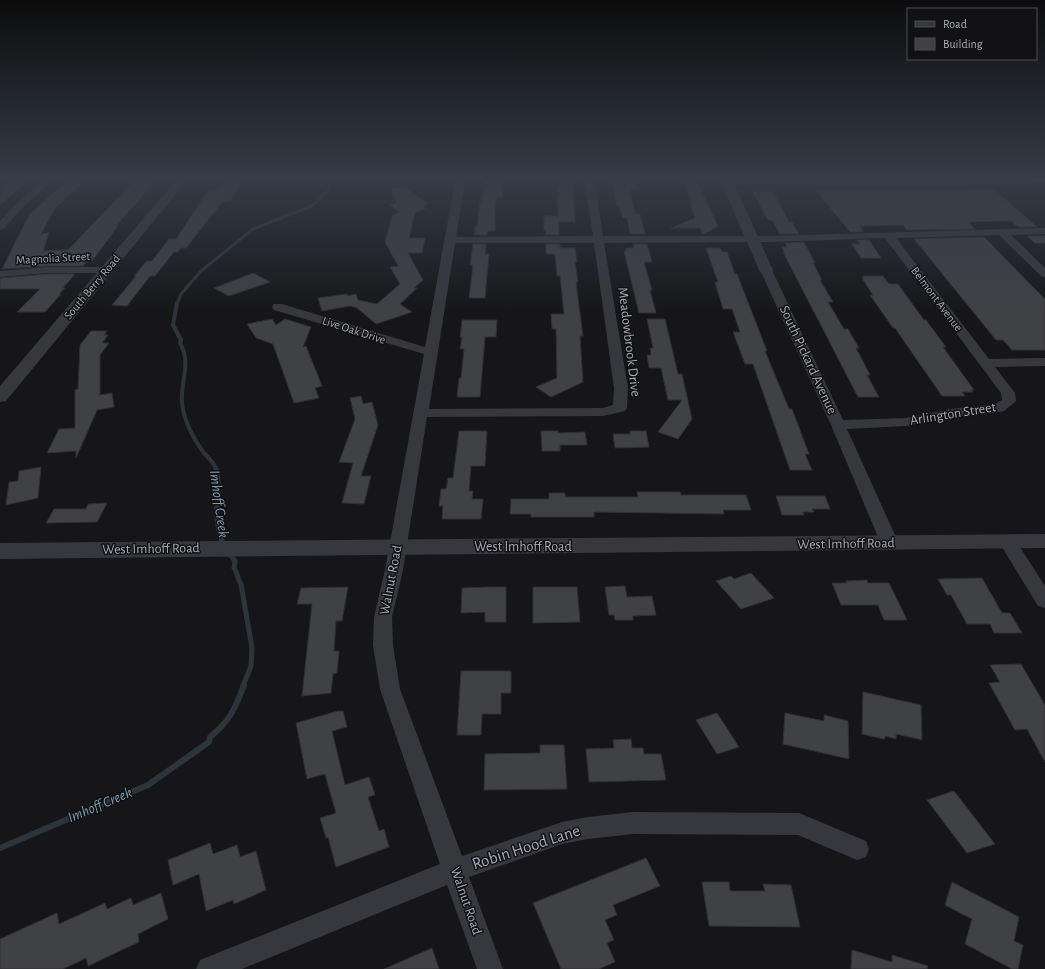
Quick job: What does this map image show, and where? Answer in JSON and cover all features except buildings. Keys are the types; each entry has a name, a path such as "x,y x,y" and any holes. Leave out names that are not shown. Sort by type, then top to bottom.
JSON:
{"street":[{"name":"South Berry Road","path":"0,397 147,222"},
{"name":"Walnut Road","path":"453,222 398,548 383,617 383,645 390,689 490,969"},
{"name":"Meadowbrook Drive","path":"420,413 603,412 620,408 621,388 596,222"},
{"name":"South Pickard Avenue","path":"744,222 838,425 890,544"},
{"path":"450,240 751,239 1045,231"},
{"path":"1002,232 1045,274"},
{"name":"Belmont Avenue","path":"888,235 985,363"},
{"name":"Magnolia Street","path":"0,274 47,270 107,270"},
{"name":"Live Oak Drive","path":"278,307 430,352"},
{"path":"985,363 1045,362"},
{"name":"Arlington Street","path":"838,425 906,422 951,413 999,408 1007,404 1009,398 985,363"},
{"name":"West Imhoff Road","path":"0,551 890,544 1045,541"},
{"path":"1008,542 1045,601"},
{"name":"Robin Hood Lane","path":"209,969 454,870 562,833 588,828 626,823 799,824 858,849"}],"waterway":[{"name":"Imhoff Creek","path":"177,304 181,294 201,271 253,229 270,222"},
{"name":"Imhoff Creek","path":"177,303 173,325 181,340 180,343 185,358 185,373 182,395 183,410 193,435 217,470"},
{"name":"Imhoff Creek","path":"216,469 218,482 217,520 220,536 224,546"},
{"name":"Imhoff Creek","path":"228,552 235,561 234,568 241,584 252,648 251,666 243,686"},
{"name":"Imhoff Creek","path":"0,848 148,785 209,742 210,737 222,726 231,714 244,685"}]}
